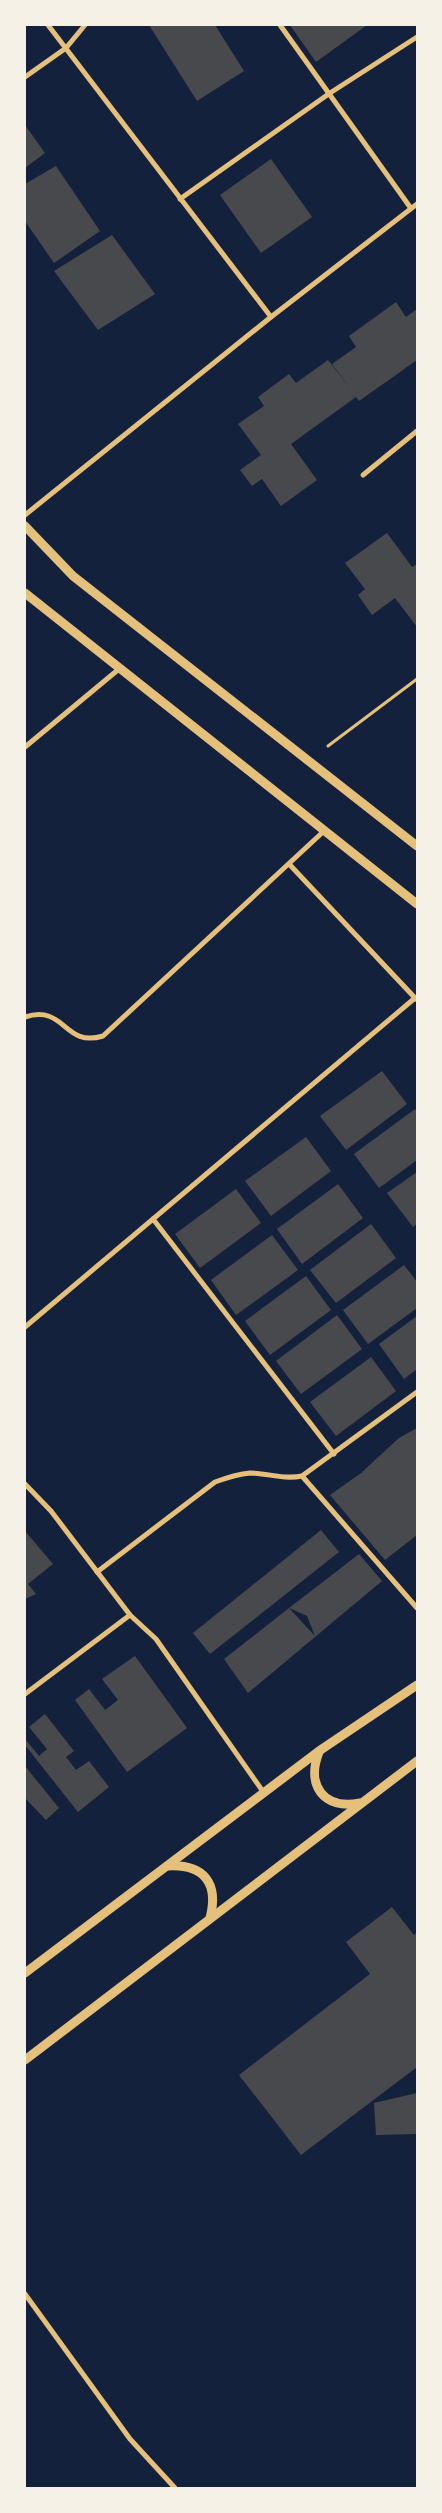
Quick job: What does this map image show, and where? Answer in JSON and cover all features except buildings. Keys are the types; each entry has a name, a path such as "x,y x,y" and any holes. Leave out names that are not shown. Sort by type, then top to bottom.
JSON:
{"street":[{"path":"48,25 271,317"},
{"path":"25,78 66,48 85,25"},
{"path":"280,25 410,207"},
{"path":"180,199 330,93 417,37"},
{"path":"25,516 271,317 410,207 417,204"},
{"path":"363,475 417,431"},
{"path":"25,526 74,576 417,846"},
{"path":"25,592 119,669 417,904"},
{"path":"25,747 119,669"},
{"path":"25,1018 38,1013 55,1017 77,1037 90,1040 103,1036 324,831"},
{"path":"25,1326 416,999 290,864"},
{"path":"153,1219 334,1454"},
{"path":"97,1572 215,1482 251,1473 288,1479 302,1476 417,1392"},
{"path":"302,1476 417,1608"},
{"path":"25,1484 51,1511 130,1615 156,1639 264,1793"},
{"path":"25,1694 130,1615"},
{"path":"25,1973 319,1751 417,1685"},
{"path":"319,1751 313,1768 316,1786 328,1799 344,1806 362,1803"},
{"path":"25,2060 417,1761"},
{"path":"168,1866 184,1865 200,1872 211,1885 214,1902 210,1918"},
{"path":"25,2294 130,2439 175,2488"}],"path":[{"path":"308,760 417,679"}]}
